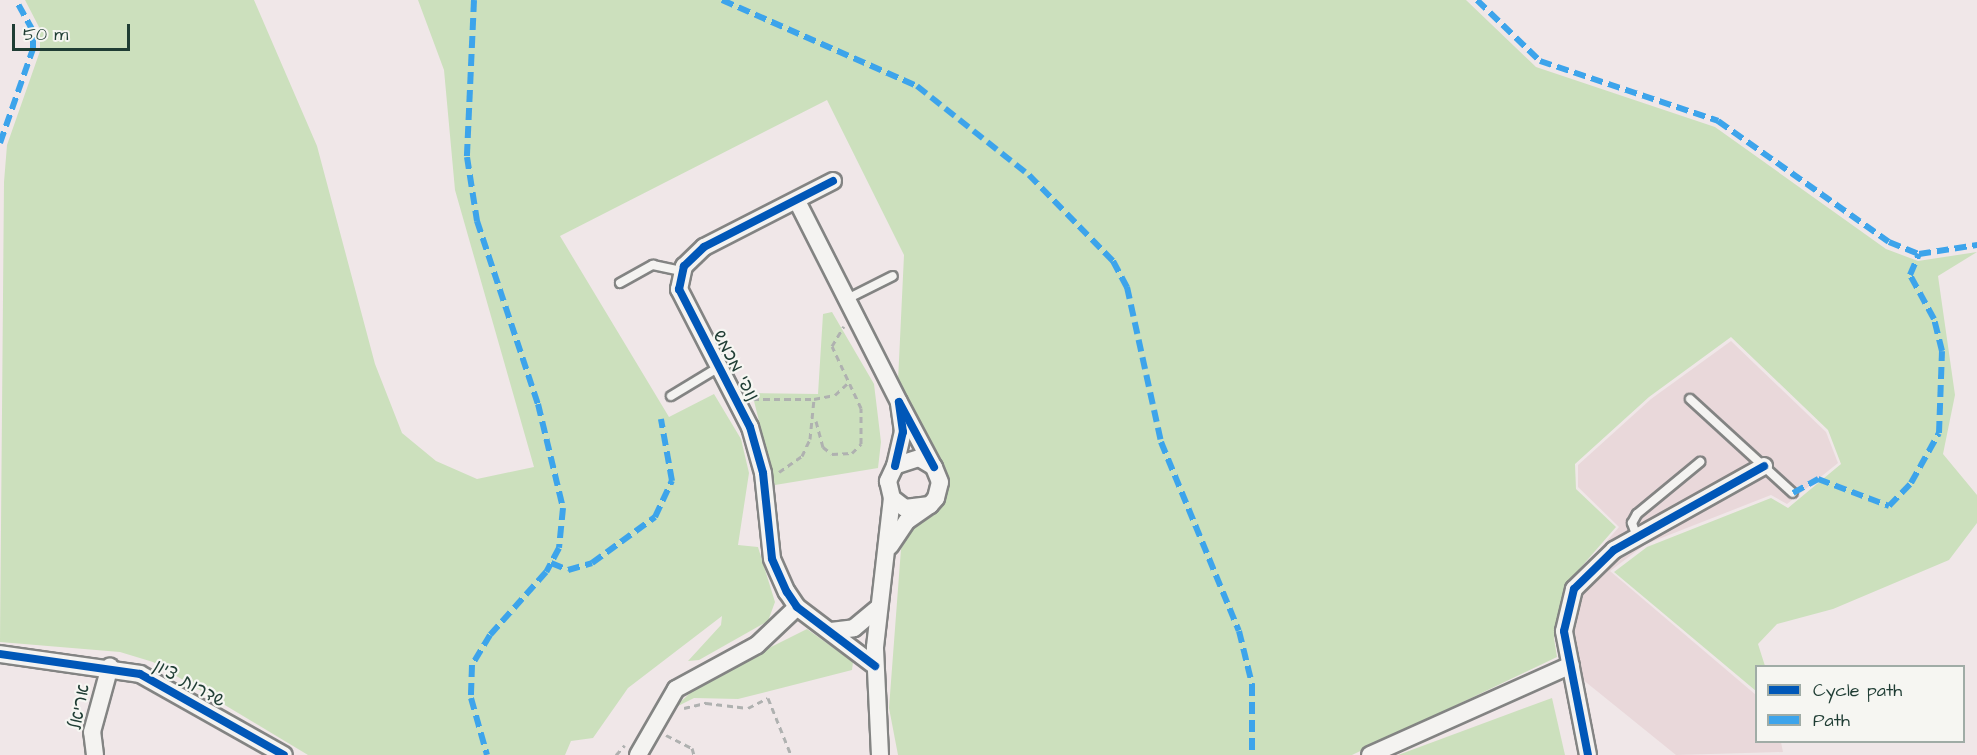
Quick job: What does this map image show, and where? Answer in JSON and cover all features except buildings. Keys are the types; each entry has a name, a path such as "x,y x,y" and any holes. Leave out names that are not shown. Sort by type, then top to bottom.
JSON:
{"street":[{"path":"682,271 704,247 833,181"},
{"path":"797,201 934,466 939,491 930,505 907,521 888,552"},
{"name":"נופי מכמש","path":"682,271 679,289 739,405 763,473 772,559 797,608 831,631 875,666"},
{"path":"880,755 875,666 878,608 888,552 892,498 888,481 895,466 903,432 899,402"},
{"path":"895,466 919,458 934,466"},
{"path":"1588,755 1564,631 1574,589 1596,562 1764,466"},
{"path":"892,498 905,508 930,505"},
{"path":"633,749 651,727 676,689 757,645 797,608"},
{"path":"831,631 854,627 878,608"},
{"name":"שדרות ציון","path":"0,654 110,666 153,680 284,755"},
{"path":"1370,755 1571,665"},
{"name":"אריאל","path":"95,755 92,732 110,666"}],"lane":[{"path":"620,283 652,265 682,271"},
{"path":"847,299 893,276"},
{"path":"670,396 719,367"},
{"path":"1690,399 1793,493"},
{"path":"1637,537 1632,523 1637,514 1700,462"}],"path":[{"path":"814,399 819,438 832,454 852,453 861,444 861,408 832,346 841,328 857,319"},
{"path":"739,405 752,399 814,399 835,395 850,381"},
{"path":"763,473 779,472 802,456 816,421"},
{"path":"675,713 706,704 748,708 768,698 791,755"},
{"path":"651,727 692,748 694,755"},
{"path":"616,755 633,749"}],"shaded area":[{"path":"1731,341 1826,432 1838,463 1787,504 1771,495 1646,544 1610,571 1755,694 1755,743 1781,743 1783,752 1676,755 1561,662 1556,638 1571,582 1619,527 1578,487 1578,465 1651,399"}],"green space":[{"path":"25,0 254,0 317,146 375,364 402,433 436,461 477,479 534,467 455,190 444,70 418,0 1466,0 1536,67 1715,127 1886,249 1918,261 1977,252 1938,276 1955,395 1943,454 1977,495 1977,523 1949,560 1833,609 1777,624 1758,644 1765,665 1755,665 1755,690 1614,572 1647,547 1771,498 1788,508 1841,464 1828,430 1731,337 1649,397 1575,464 1576,489 1616,527 1569,581 1554,638 1557,657 1352,755 898,755 889,708 901,549 917,520 931,512 940,462 898,381 904,255 827,100 560,236 669,417 714,394 741,439 749,473 738,545 758,547 775,602 768,621 699,660 688,661 721,625 722,616 628,688 593,738 571,741 565,755 308,755 153,662 120,652 0,642 4,182 7,145 40,51 40,29"},
{"path":"832,312 874,384 881,442 878,468 775,485 752,393 818,394 823,314"},
{"path":"807,629 853,662 852,670 738,699 694,698 674,708 703,681"},
{"path":"1552,698 1565,755 1398,755"}],"marked path":[{"path":"0,143 33,49 33,31 16,0"},
{"path":"474,0 467,157 477,221 538,404 563,508 559,548 546,572 490,635 472,665 471,698 487,755"},
{"path":"722,0 917,86 1029,175 1113,261 1127,287 1161,442 1239,631 1252,684 1252,755"},
{"path":"1477,0 1540,61 1718,121 1889,242 1919,254 1977,245"},
{"path":"1793,493 1818,479 1889,506 1911,483 1939,433 1942,351 1934,319 1910,275 1919,254"},
{"path":"551,563 568,570 592,563 655,517 672,481 661,419"}],"cycle path":[{"path":"833,181 704,247 684,266 679,289 750,427 763,473 772,559 787,592 797,607 875,666"},
{"path":"895,466 903,432 899,402 934,467"},
{"path":"1588,755 1564,631 1574,589 1614,550 1764,466"},
{"path":"0,654 140,674 284,755"}]}
